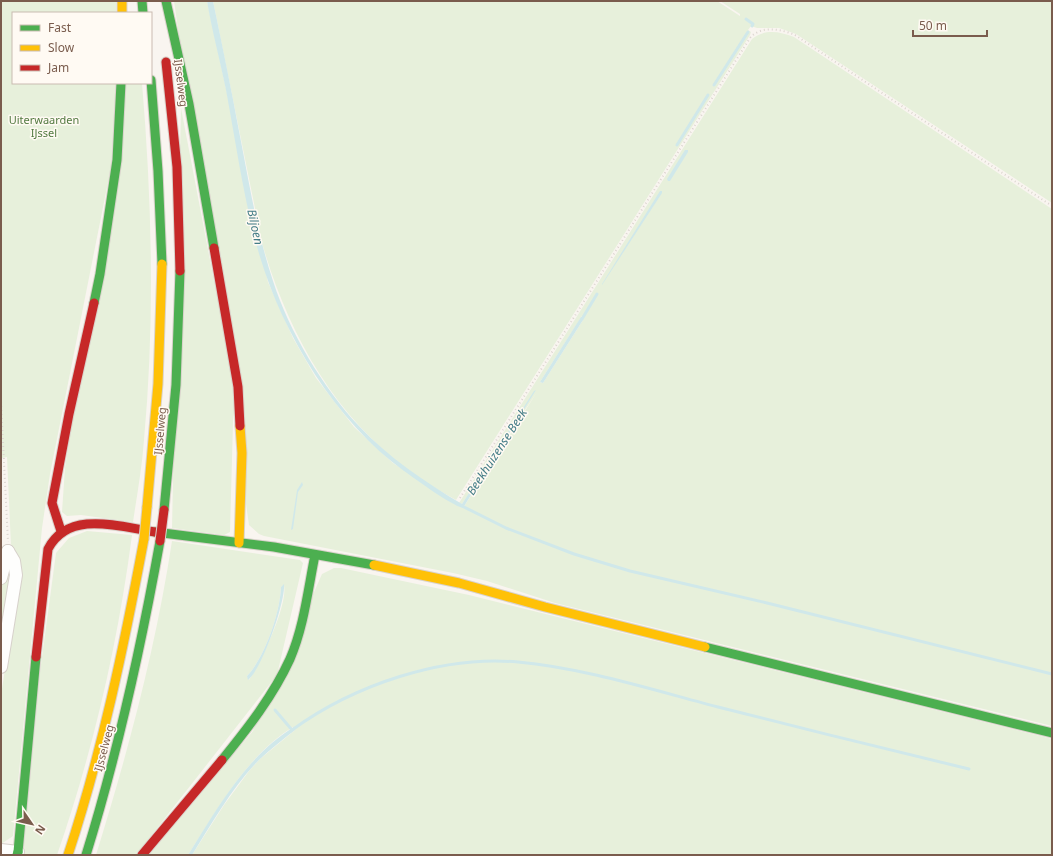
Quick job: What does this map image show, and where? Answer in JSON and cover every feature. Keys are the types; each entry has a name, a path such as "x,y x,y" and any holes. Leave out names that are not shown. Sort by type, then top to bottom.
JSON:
{"main road":[{"path":"122,1 122,12"},
{"path":"142,1 143,12"},
{"path":"157,1 160,16"},
{"path":"166,1 190,111 238,387 242,453 239,543"},
{"name":"IJsselweg","path":"86,855 125,715 142,642 164,510 178,343 179,246 172,101 165,55"},
{"path":"61,531 52,503 69,414 100,274 117,160 121,84"},
{"name":"IJsselweg","path":"68,855 92,779 114,690 144,539 159,367 162,277 158,148 151,84"},
{"path":"17,854 38,635 48,549 61,531 72,525 87,523 239,543 315,555 459,583 553,609 1052,733"},
{"path":"142,855 248,729 276,686 290,658 297,638 315,555"}],"street":[{"path":"1,578 8,551"},
{"path":"1,667 16,575 14,560 8,551"},
{"path":"1,850 17,854"}],"path":[{"path":"460,498 750,38 758,31 778,30 795,35 1052,206"},
{"path":"1,402 9,529 8,551"}],"green space":[{"name":"Uiterwaarden IJssel","path":"1,1 116,1 116,12 12,12 12,84 116,84 111,167 50,474 42,528 13,836 1,844 1,695 10,637 19,559 11,546 7,457 2,458"},
{"path":"174,1 207,1 268,282 293,338 316,378 354,427 393,463 463,508 537,392 462,504 459,503 752,39 757,36 767,32 777,32 794,37 1052,209 1052,726 555,603 487,581 264,536 259,534 249,525","holes":["582,316 583,320 543,383 540,382"]},
{"path":"213,1 717,1 740,16 740,14 720,1 1052,1 1052,203 796,34 779,28 757,28 751,26 748,30 751,32 750,35 456,500 426,483 382,449 336,398 300,340 285,309 262,243"},
{"path":"125,84 142,84 150,217 151,306 150,351 142,461 133,522 81,515 67,516 62,512 65,468"},
{"path":"181,108 234,386 230,532 224,535 172,528"},
{"path":"87,531 132,535 112,656 93,737 57,855 23,855 40,672 56,553 69,538"},
{"path":"172,541 300,560 303,563 277,675 136,855 96,855 140,699 158,620","holes":["284,585 284,594 278,619 260,660 249,680 247,676 260,658 275,622 281,587"]},
{"path":"8,563 11,566 1,637 1,588"},
{"path":"334,568 341,568 469,595 1052,739 1051,855 192,855 224,805 249,771 260,759 295,730 293,727 261,752 247,768 222,802 188,855 149,855 253,731 322,574"}],"water":[{"name":"Biljoen","path":"207,1 213,1 254,207 262,244 273,281 288,319 308,358 320,377 346,411 371,438 395,459 421,478 462,504 536,390 463,508 450,502 425,486 377,449 353,424 330,396 291,334 263,268 254,235"},
{"path":"685,150 688,150 688,152 670,181 668,181 667,179"},
{"path":"660,191 662,191 662,193 602,285 602,284"},
{"path":"581,317 583,317 583,320 543,383 540,382"},
{"path":"302,482 303,485 298,492 293,529 291,530 297,490"},
{"path":"284,584 284,593 272,635 259,664 248,680 247,676 260,658 275,622 281,587"},
{"path":"294,727 295,730 264,755 250,770 223,805 192,855 188,855 222,802 247,768 277,739"}],"waterway":[{"name":"Beekhuizense Beek","path":"746,19 753,24 752,26"},
{"name":"Beekhuizense Beek","path":"714,85 748,32"},
{"name":"Beekhuizense Beek","path":"677,145 708,95"},
{"name":"Beekhuizense Beek","path":"582,319 597,294"},
{"path":"462,506 506,528 574,554 630,571 767,603 1052,674"},
{"path":"292,730 316,714 343,699 400,676 459,663 489,661 518,662 569,669 595,675 753,716 969,769"},
{"name":"Beekhuizense Beek","path":"275,710 292,730 291,731"}],"traffic: fast":[{"path":"142,1 143,12"},
{"path":"166,1 189,104 214,248"},
{"path":"94,303 100,274 117,160 121,84"},
{"path":"151,84 158,171 162,264"},
{"path":"164,510 176,385 180,271"},
{"path":"155,532 274,547 374,565"},
{"path":"86,855 98,816 128,699 160,541"},
{"path":"222,760 268,699 290,659 299,634 315,555"},
{"path":"705,647 1052,733"},
{"path":"18,852 36,657"}],"traffic: slow":[{"path":"122,1 122,12"},
{"path":"147,507 158,384 162,264"},
{"path":"239,543 242,453 240,426"},
{"path":"144,539 147,507"},
{"path":"68,855 102,738 144,539"},
{"path":"374,565 459,583 545,607 705,647"}],"traffic: jam":[{"path":"166,62 177,167 180,271"},
{"path":"214,248 238,387 240,426"},
{"path":"61,531 52,503 69,414 94,303"},
{"path":"160,541 164,510"},
{"path":"36,657 48,549 57,537 69,529 82,525 96,524 155,532"},
{"path":"142,855 222,760"}]}
